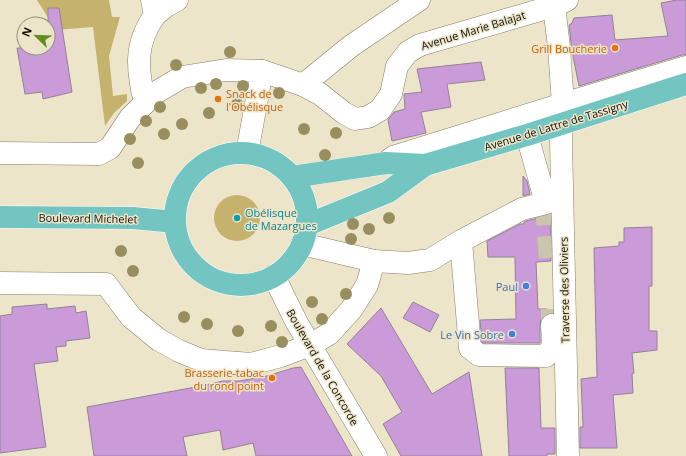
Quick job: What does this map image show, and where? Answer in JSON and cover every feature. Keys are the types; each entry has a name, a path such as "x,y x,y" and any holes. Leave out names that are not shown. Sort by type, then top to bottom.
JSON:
{"main road":[{"name":"Avenue de Lattre de Tassigny","path":"304,234 388,192 425,165 526,134 563,113 686,84"},
{"path":"247,153 264,157 279,165 292,177 301,191 306,208 304,234 295,256 286,267 274,276 259,282 242,285 225,283 210,277 196,267 185,254 178,239 175,222 178,200 188,179 204,164 225,155 247,153"},
{"name":"Avenue de Lattre de Tassigny","path":"292,177 386,163 425,165"},
{"name":"Boulevard Michelet","path":"0,217 133,218 175,222"}],"street":[{"path":"145,103 139,78 140,48 143,36 153,8 166,6 177,0"},
{"path":"303,85 351,46 419,0"},
{"name":"Avenue Marie Balajat","path":"0,153 99,154 110,148 130,118 155,93 182,77 226,70 262,71 303,85 320,94 344,113 355,119 368,117 380,110 391,94 397,66 408,52 420,45 561,3"},
{"name":"Traverse des Oliviers","path":"561,3 559,47 563,113 561,142 568,456"},
{"path":"386,163 393,157 563,113 686,67"},
{"path":"247,153 262,71"},
{"path":"304,234 374,261 408,263 430,260 461,241 522,209 546,203 526,134"},
{"path":"461,241 470,348 479,355 546,356 553,346 550,261"},
{"path":"0,283 106,284 131,318 159,340 179,351 201,360 251,364 281,356 310,345 329,334 352,310 367,285 374,261"},
{"name":"Boulevard de la Concorde","path":"274,276 310,345 376,456"}],"shaded area":[{"path":"37,0 109,0 112,17 120,17 109,56 113,96 127,94 127,101 114,113 105,126 93,27 56,30 56,16 47,16"},
{"path":"237,195 250,199 256,205 260,218 256,231 250,237 237,241 224,237 218,231 214,218 218,205 224,199"}],"building":[{"path":"686,0 686,55 579,86 572,51 569,25 572,23 574,18 612,15 615,40 668,36 661,3"},
{"path":"48,8 59,8 72,92 43,99 42,92 25,94 18,56 56,56 56,16 48,16"},
{"path":"481,62 485,80 447,84 451,107 421,112 426,133 392,141 388,120 394,112 405,109 404,94 422,92 417,69"},
{"path":"523,176 527,181 530,194 523,196"},
{"path":"550,215 551,261 536,262 538,309 547,309 547,314 541,319 540,343 483,343 480,320 516,319 515,257 488,257 487,241 520,224 524,224 526,221"},
{"path":"652,227 652,286 649,286 649,331 657,331 657,350 632,353 634,373 632,374 633,393 613,395 617,448 580,448 580,427 583,427 581,379 597,377 594,248 619,246 619,242 624,242 624,228"},
{"path":"413,302 439,315 430,332 403,318"},
{"path":"47,304 47,309 75,306 76,313 86,311 90,338 66,341 66,346 56,347 58,361 34,364 46,447 0,453 0,316 12,314 12,307"},
{"path":"381,308 432,394 469,372 482,456 401,456 383,424 402,412 381,376 347,344"},
{"path":"301,367 352,456 256,456 253,443 223,450 220,430 183,437 187,456 94,456 87,407 223,381 239,381 267,376"},
{"path":"505,368 539,368 541,428 555,428 555,454 547,454 547,456 509,456"}],"tunnel":[{"path":"546,203 550,261"},
{"path":"552,309 552,325"}],"place":[{"name":"Grill Boucherie","path":"615,48"},
{"name":"Snack de l'Obélisque","path":"218,99"},
{"name":"Obélisque de Mazargues","path":"237,218"},
{"name":"Paul","path":"526,286"},
{"name":"Le Vin Sobre","path":"512,334"},
{"name":"Brasserie-tabac du rond point","path":"272,378"}]}
